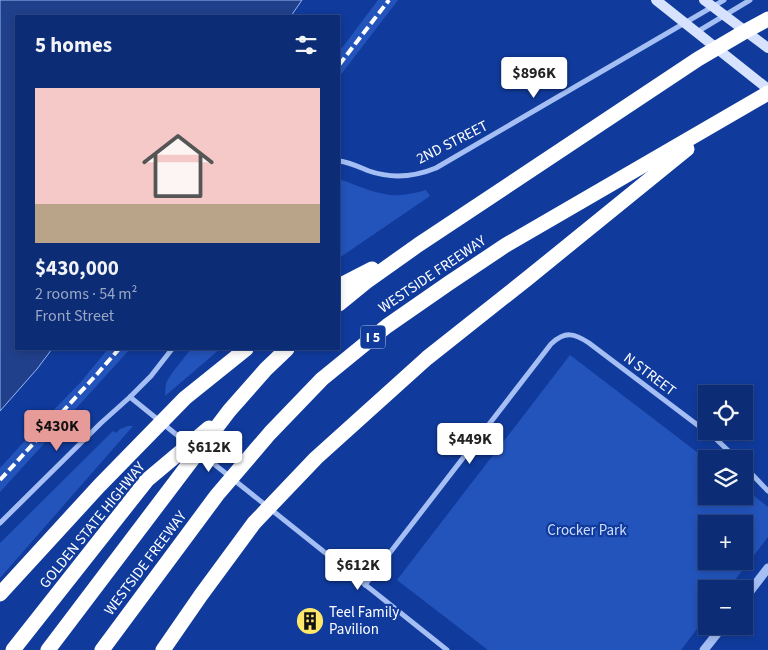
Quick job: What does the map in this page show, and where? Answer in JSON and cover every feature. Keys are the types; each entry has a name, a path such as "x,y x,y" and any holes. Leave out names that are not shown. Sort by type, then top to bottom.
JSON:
{"highway":[{"name":"WESTSIDE FREEWAY","path":"340,303 418,245 698,59 768,19"},
{"name":"WESTSIDE FREEWAY","path":"102,650 217,495 270,433 322,379 386,326 498,251 768,93"},
{"path":"163,650 254,523 316,458 427,358 725,118"},
{"path":"340,285 418,245"},
{"path":"0,594 99,486 185,398 245,350"},
{"name":"WESTSIDE FREEWAY","path":"48,650 229,411 266,369 286,350"},
{"name":"GOLDEN STATE HIGHWAY","path":"13,650 148,480 229,411"}],"main road":[{"path":"656,0 768,89"},
{"path":"704,0 768,48"}],"street":[{"name":"2ND STREET","path":"340,161 388,176 408,176 427,172 455,158 724,0"},
{"path":"696,32 750,0"},
{"name":"N STREET","path":"365,585 551,344 567,335 579,337 589,343 716,439 728,450"},
{"path":"0,523 151,376 171,350"},
{"path":"130,397 447,650"},
{"path":"753,476 768,492"},
{"path":"753,587 768,568"},
{"path":"704,650 715,635"}],"green space":[{"path":"378,0 398,0 340,76 340,51"},
{"path":"340,179 384,194 404,195 426,190 430,196 340,257"},
{"path":"107,350 129,350 0,492 0,468 80,383"},
{"path":"190,350 219,350 165,396 166,383"},
{"name":"Crocker Park","path":"570,355 698,453 698,505 753,505 753,495 768,507 768,537 753,556 753,515 698,515 698,570 743,570 735,580 698,580 698,628 681,650 488,650 397,580"},
{"path":"128,426 133,426 0,578 0,543 113,431 116,433"}],"shaded area":[{"path":"0,0 302,0 292,15 15,15 15,350 51,350 0,411"}],"railway":[{"path":"340,64 389,0"},
{"path":"0,480 118,350"}],"place":[{"name":"Teel Family Pavilion","path":"310,621"}]}
